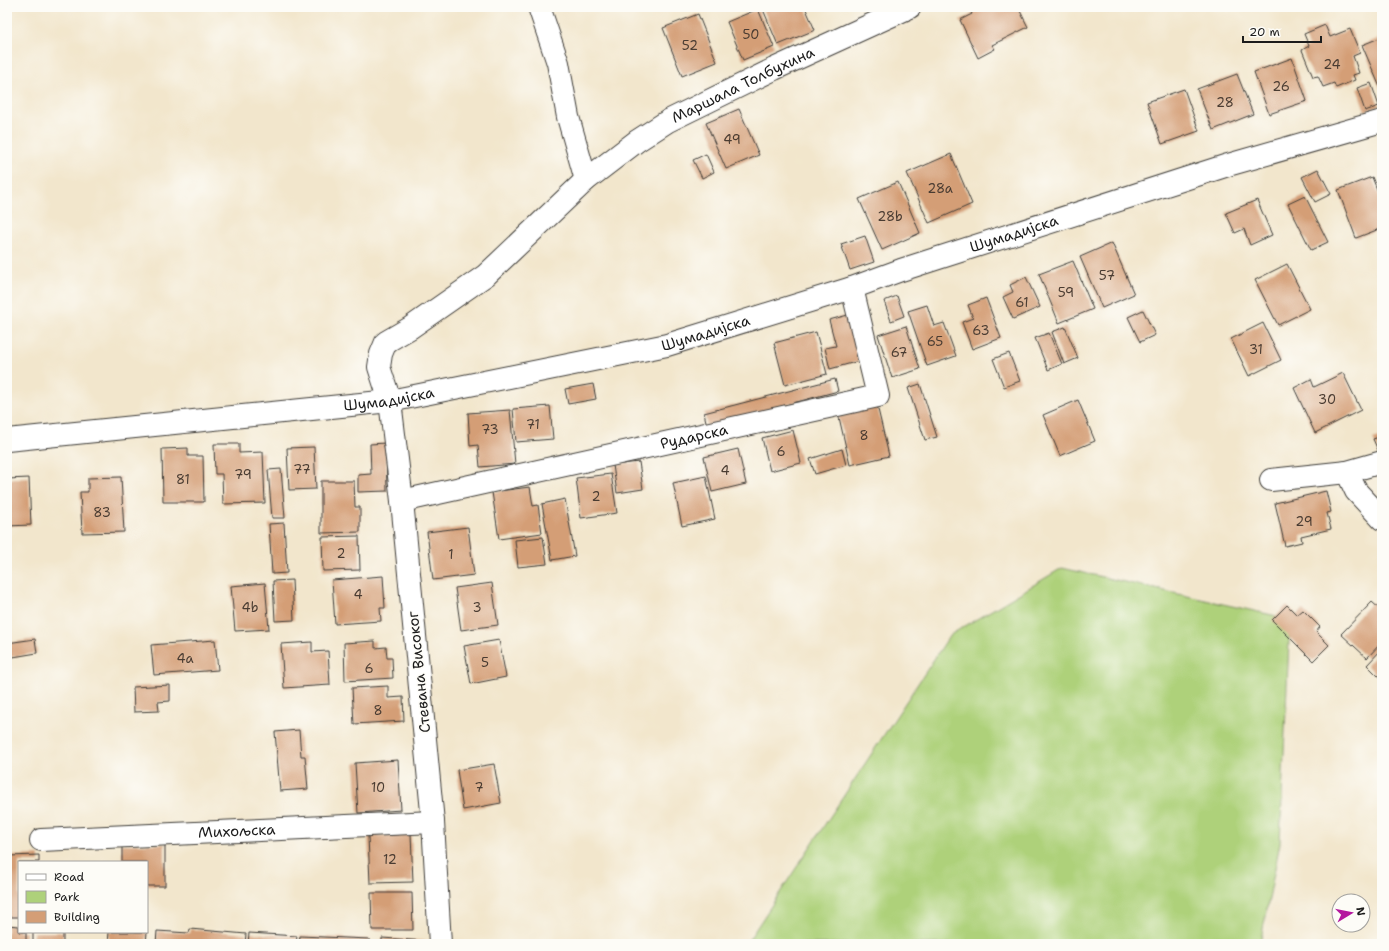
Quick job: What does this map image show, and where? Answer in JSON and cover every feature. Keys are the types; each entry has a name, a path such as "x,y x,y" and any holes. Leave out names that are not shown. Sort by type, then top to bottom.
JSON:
{"street":[{"path":"539,7 558,63 568,117 586,180"},
{"name":"Маршала Толбухина","path":"390,401 379,368 381,354 386,342 410,328 486,276 586,180 637,141 668,121 774,69 910,7"},
{"name":"Шумадијска","path":"7,440 390,401 667,345 852,288 908,268 1228,165 1382,121"},
{"name":"Рударска","path":"402,501 878,396 852,288"},
{"name":"Стевана Високог","path":"390,401 402,501 433,822 440,944"},
{"path":"1271,480 1347,472 1382,462"},
{"path":"1347,472 1356,491 1382,519"},
{"name":"Михољска","path":"41,840 433,822"}],"green space":[{"path":"1062,568 1290,619 1280,843 1260,944 746,944 950,635"}],"building":[{"path":"762,7 805,7 815,30 778,45"},
{"path":"1018,7 1028,27 992,45 995,49 978,58 960,20 972,14 969,8"},
{"path":"758,9 774,47 743,60 727,22"},
{"path":"698,14 717,62 682,76 663,28"},
{"path":"1325,25 1330,37 1350,29 1360,53 1353,56 1359,73 1353,75 1355,80 1336,88 1334,83 1323,87 1318,76 1313,77 1302,50 1309,46 1304,34"},
{"path":"1382,37 1382,92 1362,45"},
{"path":"1292,58 1307,101 1269,114 1254,72"},
{"path":"1237,74 1253,114 1213,130 1197,89"},
{"path":"1371,83 1379,106 1365,111 1357,88"},
{"path":"1184,89 1199,131 1162,144 1147,102"},
{"path":"739,109 759,155 726,169 706,123"},
{"path":"706,154 714,172 702,178 693,160"},
{"path":"951,154 972,204 929,223 907,173"},
{"path":"1318,169 1331,194 1315,202 1302,177"},
{"path":"1372,177 1382,202 1382,228 1356,238 1338,190"},
{"path":"898,182 920,233 882,250 859,199"},
{"path":"1305,196 1328,242 1311,250 1288,204"},
{"path":"1257,200 1272,235 1250,245 1244,229 1235,233 1226,213"},
{"path":"865,236 874,262 850,270 841,244"},
{"path":"1112,243 1134,294 1102,308 1080,257"},
{"path":"1073,261 1093,309 1059,323 1039,274"},
{"path":"1287,264 1310,309 1278,325 1255,280"},
{"path":"1026,277 1040,307 1013,319 1003,297 1013,292 1010,285"},
{"path":"897,296 904,316 891,321 884,301"},
{"path":"986,298 1001,338 972,349 962,322 973,318 968,305"},
{"path":"927,305 934,326 944,323 956,356 927,366 908,311"},
{"path":"1143,310 1155,335 1140,342 1128,317"},
{"path":"848,315 859,361 830,369 825,348 836,346 829,320"},
{"path":"1263,323 1281,360 1249,376 1231,339"},
{"path":"906,326 920,369 892,378 878,335"},
{"path":"1065,327 1078,358 1064,364 1052,332"},
{"path":"816,332 827,374 785,385 774,343"},
{"path":"1049,333 1062,364 1048,370 1035,338"},
{"path":"1009,353 1020,381 1004,387 993,359"},
{"path":"1343,373 1361,410 1315,433 1294,388 1311,379 1314,387"},
{"path":"835,379 838,391 707,426 704,413"},
{"path":"593,384 596,399 568,404 565,389"},
{"path":"920,384 937,437 925,440 908,388"},
{"path":"1078,400 1095,441 1060,456 1043,415"},
{"path":"877,405 889,456 850,465 838,413"},
{"path":"550,406 553,439 516,442 513,409"},
{"path":"510,410 515,464 480,467 478,445 470,446 468,413"},
{"path":"793,430 801,463 770,471 762,438"},
{"path":"1382,436 1382,455 1380,455 1373,439"},
{"path":"386,443 387,491 358,492 358,475 371,474 370,444"},
{"path":"214,444 239,444 239,453 263,452 265,503 223,504 222,474 215,474"},
{"path":"314,447 316,489 289,490 287,448"},
{"path":"188,448 188,456 203,456 204,502 163,502 162,449"},
{"path":"738,449 746,484 712,492 704,457"},
{"path":"842,449 846,465 815,474 810,459"},
{"path":"639,462 643,489 617,493 613,465"},
{"path":"281,469 285,518 272,518 268,470"},
{"path":"611,474 617,513 581,518 576,478"},
{"path":"706,476 715,519 682,526 673,483"},
{"path":"121,477 124,532 82,533 80,492 88,492 88,478"},
{"path":"29,478 31,525 7,526 7,479"},
{"path":"321,481 354,481 355,507 360,507 360,532 321,533"},
{"path":"530,487 533,506 538,505 542,533 499,539 492,492"},
{"path":"1326,491 1331,512 1327,513 1331,529 1301,536 1302,542 1285,546 1275,503"},
{"path":"565,499 575,556 552,560 542,504"},
{"path":"284,523 287,573 272,574 269,524"},
{"path":"468,527 474,575 433,580 427,532"},
{"path":"359,536 360,570 323,571 322,537"},
{"path":"543,537 547,564 518,567 515,540"},
{"path":"383,576 385,608 380,608 381,621 335,624 332,580"},
{"path":"292,580 294,620 275,621 273,581"},
{"path":"265,583 269,629 235,631 231,586"},
{"path":"492,583 498,625 461,630 455,588"},
{"path":"1372,602 1382,611 1382,642 1367,658 1341,634"},
{"path":"1287,605 1297,615 1303,610 1320,627 1316,632 1329,645 1313,661 1272,620"},
{"path":"35,639 37,653 7,658 7,643"},
{"path":"215,640 218,670 154,675 151,645"},
{"path":"499,640 506,677 471,684 464,646"},
{"path":"375,641 375,648 386,647 387,658 392,658 393,678 345,681 344,643"},
{"path":"312,642 312,652 328,651 330,685 284,688 281,644"},
{"path":"1382,649 1382,680 1367,665"},
{"path":"170,685 170,701 158,702 159,711 134,712 133,687"},
{"path":"388,686 388,698 403,697 404,721 354,724 352,688"},
{"path":"299,730 301,756 305,756 308,789 280,791 275,732"},
{"path":"398,760 401,810 358,813 355,763"},
{"path":"494,764 501,803 463,810 457,770"},
{"path":"411,834 413,882 370,883 368,836"},
{"path":"122,844 165,844 165,886 148,886 148,861 122,861"},
{"path":"39,855 39,861 18,861 18,917 7,917 7,856"},
{"path":"371,893 412,893 413,930 372,930"},
{"path":"7,925 18,926 18,933 26,933 26,944 7,944"},
{"path":"190,929 246,934 245,944 156,944 157,931 189,933"},
{"path":"33,933 63,933 63,944 33,944"},
{"path":"109,933 147,933 146,944 108,944"},
{"path":"249,933 297,936 296,944 248,944"},
{"path":"300,936 369,939 369,944 299,944"},
{"path":"382,938 425,941 425,944 382,944"}]}
